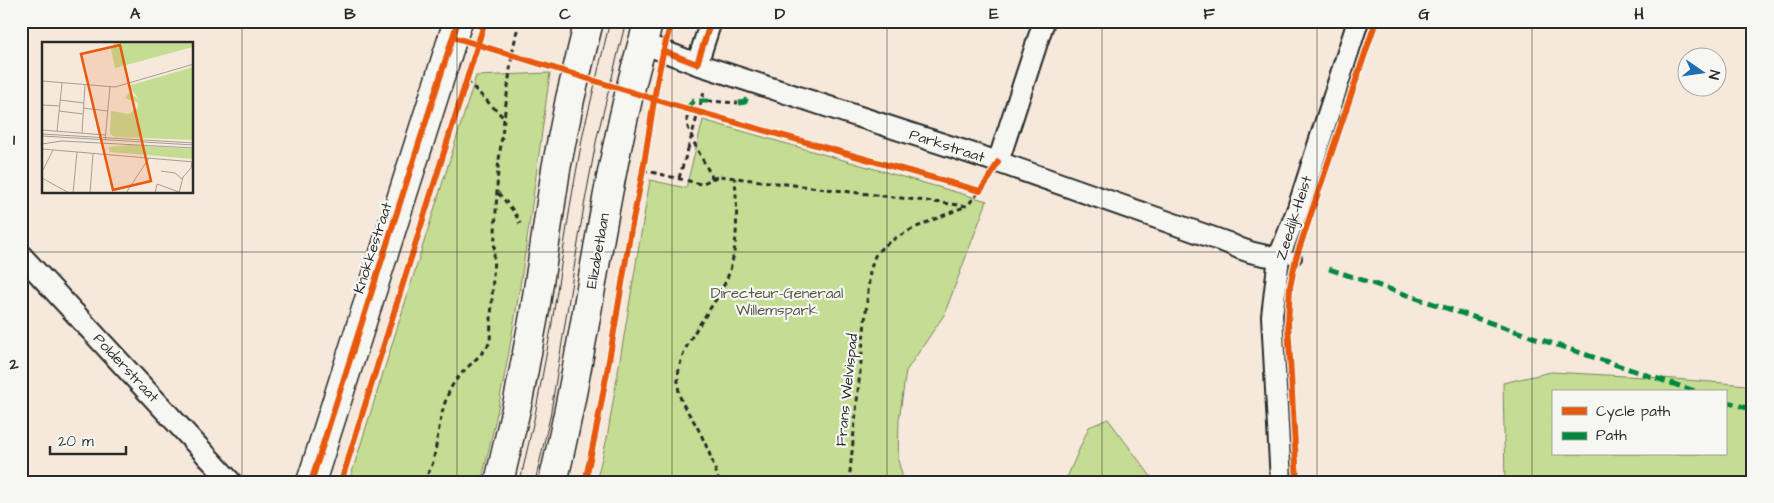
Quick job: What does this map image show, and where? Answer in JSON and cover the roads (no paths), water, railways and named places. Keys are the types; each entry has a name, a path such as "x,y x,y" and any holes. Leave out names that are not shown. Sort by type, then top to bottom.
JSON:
{"main road":[{"name":"Knokkestraat","path":"311,482 458,21"},
{"path":"499,482 519,396 535,310 556,169 588,21"},
{"name":"Elizabetlaan","path":"553,482 575,385 626,106 646,32"}],"street":[{"path":"697,64 711,21"},
{"path":"998,162 1044,21"},
{"name":"Zeedijk-Heist","path":"1281,482 1272,316 1288,258 1298,208 1358,21"},
{"name":"Parkstraat","path":"646,32 697,64 998,162 1228,244 1248,253 1263,257 1288,258"},
{"name":"Polderstraat","path":"21,255 231,482"}],"tram line":[{"path":"520,482 551,329 583,134 610,21"},
{"path":"535,482 550,417 597,137 626,21"}],"park label":[{"name":"Directeur-Generaal Willemspark","path":"777,302"}]}
